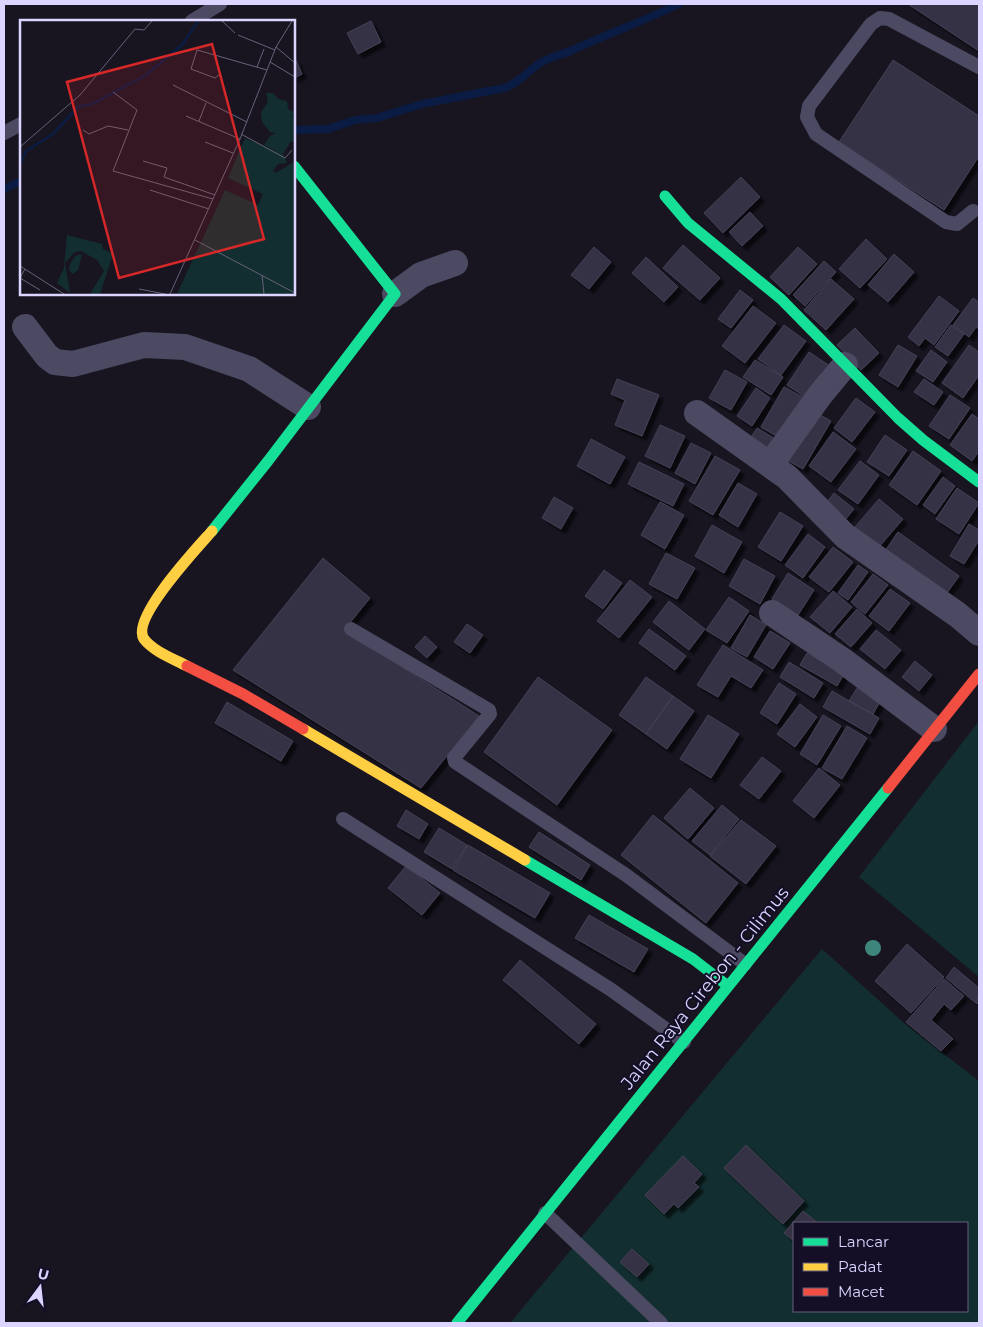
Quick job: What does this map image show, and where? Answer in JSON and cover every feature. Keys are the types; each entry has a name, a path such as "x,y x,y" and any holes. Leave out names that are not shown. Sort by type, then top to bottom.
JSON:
{"main road":[{"path":"295,167 395,294 268,462 152,604 144,621 142,632 144,639 155,648 228,686 360,762 700,964 728,986"},
{"path":"665,196 688,223 781,298 845,365 922,440 979,482"},
{"name":"Jalan Raya Cirebon - Cilimus","path":"457,1323 728,986 740,960 979,674"}],"street":[{"path":"395,294 421,275 455,263"},
{"path":"25,327 47,356 55,362 72,364 144,345 185,347 249,369 308,407"},
{"path":"770,465 845,365"},
{"path":"697,413 803,491 845,536 958,615 979,632"},
{"path":"772,613 842,660 934,729"}],"lane":[{"path":"194,20 220,4"},
{"path":"973,211 957,224 946,222 816,134 807,117 809,106 871,24 880,18 889,19 979,67"},
{"path":"4,133 20,125"},
{"path":"351,629 489,710 490,714 454,758 455,762 626,875 740,960"},
{"path":"342,819 610,989 684,1042"},
{"path":"545,1213 661,1323"}],"green space":[{"path":"979,721 979,977 859,877"},
{"path":"822,949 904,1023 979,1081 979,1323 510,1323"}],"building":[{"path":"908,4 979,4 979,51"},
{"path":"371,21 381,42 358,54 347,33"},
{"path":"295,60 302,74 295,78"},
{"path":"893,60 979,116 979,156 944,210 839,142"},
{"path":"741,177 760,197 723,233 704,213"},
{"path":"750,212 763,226 742,246 729,232"},
{"path":"866,239 887,259 860,288 839,269"},
{"path":"683,245 720,278 700,300 663,268"},
{"path":"594,247 611,262 589,289 571,275"},
{"path":"798,247 817,264 789,295 770,277"},
{"path":"894,254 914,272 888,302 868,285"},
{"path":"646,257 678,287 664,302 632,273"},
{"path":"824,261 836,272 805,306 793,295"},
{"path":"831,279 854,299 826,330 804,310"},
{"path":"740,290 753,300 731,328 718,319"},
{"path":"939,296 959,311 934,345 925,338 919,346 908,337"},
{"path":"973,298 979,302 979,329 976,327 969,337 953,325"},
{"path":"753,306 776,323 745,363 722,346"},
{"path":"784,325 806,341 781,375 758,359"},
{"path":"951,325 964,334 948,356 935,347"},
{"path":"855,328 879,353 861,370 837,345"},
{"path":"898,345 917,356 898,387 879,375"},
{"path":"969,345 979,352 979,375 963,398 942,383"},
{"path":"931,350 947,362 933,382 916,371"},
{"path":"809,352 830,366 808,399 787,385"},
{"path":"755,360 783,377 771,395 743,377"},
{"path":"725,370 747,382 731,410 709,398"},
{"path":"617,379 659,395 642,436 615,425 625,400 611,394"},
{"path":"924,379 943,392 934,405 914,392"},
{"path":"784,387 806,399 783,440 761,427"},
{"path":"756,388 770,398 752,426 737,416"},
{"path":"950,395 970,408 949,439 929,426"},
{"path":"856,398 875,412 852,442 834,428"},
{"path":"811,410 831,421 803,469 783,458"},
{"path":"972,414 979,419 979,451 972,461 950,445"},
{"path":"660,425 685,436 670,468 645,456"},
{"path":"757,428 782,443 773,457 748,442"},
{"path":"833,432 856,449 831,482 809,466"},
{"path":"885,435 907,450 889,476 867,462"},
{"path":"591,439 625,457 610,484 577,466"},
{"path":"691,443 711,453 695,484 675,473"},
{"path":"913,451 941,471 917,505 889,485"},
{"path":"715,456 740,470 713,515 689,501"},
{"path":"860,461 879,475 858,504 838,490"},
{"path":"639,462 684,484 673,506 628,484"},
{"path":"943,477 955,486 935,514 923,505"},
{"path":"738,483 757,494 738,527 719,515"},
{"path":"957,488 979,503 959,534 936,519"},
{"path":"834,493 854,509 844,521 824,506"},
{"path":"554,497 573,508 561,529 542,518"},
{"path":"879,499 903,519 879,547 855,527"},
{"path":"660,502 684,515 665,549 641,535"},
{"path":"780,512 803,526 781,561 758,547"},
{"path":"969,524 979,530 979,540 964,564 950,556"},
{"path":"712,525 742,542 724,573 695,556"},
{"path":"898,532 959,576 944,597 883,554"},
{"path":"808,534 825,547 803,578 785,565"},
{"path":"833,547 853,562 829,592 809,577"},
{"path":"666,553 695,568 677,599 649,584"},
{"path":"323,558 370,598 344,630 479,716 421,788 233,670"},
{"path":"744,559 775,576 760,604 729,586"},
{"path":"858,565 868,572 848,600 838,593"},
{"path":"604,570 622,583 603,609 585,596"},
{"path":"788,573 814,590 798,615 772,599"},
{"path":"873,574 888,585 865,614 851,602"},
{"path":"630,580 652,597 619,638 597,621"},
{"path":"890,589 910,603 889,631 869,616"},
{"path":"833,591 852,607 830,633 810,617"},
{"path":"729,597 749,611 727,643 706,630"},
{"path":"669,601 705,629 689,650 653,622"},
{"path":"857,609 872,623 851,647 835,634"},
{"path":"750,615 766,625 747,657 731,648"},
{"path":"467,624 483,635 470,653 454,642"},
{"path":"649,629 686,656 675,670 639,643"},
{"path":"876,630 901,650 885,669 860,649"},
{"path":"770,631 790,643 773,669 754,657"},
{"path":"425,636 437,647 427,658 415,647"},
{"path":"723,645 763,670 751,688 731,676 718,697 697,685"},
{"path":"807,653 844,674 837,686 800,665"},
{"path":"915,661 932,675 919,691 902,677"},
{"path":"789,662 823,683 814,698 780,677"},
{"path":"538,677 612,730 557,805 484,752"},
{"path":"646,677 673,696 646,734 619,715"},
{"path":"779,683 796,694 777,724 760,713"},
{"path":"859,685 882,698 873,714 849,701"},
{"path":"832,691 879,718 870,734 823,707"},
{"path":"673,696 694,711 667,749 646,734"},
{"path":"227,702 293,741 281,761 215,723"},
{"path":"800,704 817,717 795,747 777,734"},
{"path":"708,715 739,734 711,778 680,759"},
{"path":"823,715 841,726 817,765 800,754"},
{"path":"847,726 867,738 842,779 822,768"},
{"path":"762,757 781,771 759,799 740,785"},
{"path":"819,768 840,785 814,818 793,801"},
{"path":"690,788 714,808 688,839 664,818"},
{"path":"722,805 739,819 710,855 692,841"},
{"path":"406,810 428,824 419,839 397,826"},
{"path":"653,815 738,883 706,923 621,855"},
{"path":"741,820 776,846 746,884 710,856"},
{"path":"439,828 467,845 452,869 424,852"},
{"path":"539,832 590,865 581,880 529,847"},
{"path":"468,845 550,893 535,918 453,870"},
{"path":"406,866 440,893 422,915 388,888"},
{"path":"589,915 648,949 634,972 575,938"},
{"path":"907,944 944,977 911,1013 875,981"},
{"path":"520,960 596,1024 579,1044 503,980"},
{"path":"954,967 979,988 977,1004 946,978"},
{"path":"944,979 964,996 951,1010 944,1004 931,1020 953,1039 941,1051 906,1022"},
{"path":"746,1145 804,1201 783,1224 724,1168"},
{"path":"683,1156 702,1174 694,1183 699,1187 678,1208 674,1204 664,1214 645,1195"},
{"path":"803,1211 817,1222 794,1222"},
{"path":"793,1223 793,1240 784,1233"},
{"path":"632,1249 649,1264 637,1277 620,1262"}],"waterway":[{"path":"295,130 328,129 355,120 377,118 422,104 504,88 515,83 545,60 679,4"},
{"path":"4,189 20,181"}],"traffic: fast":[{"path":"212,531 268,461 395,294 295,167"},
{"path":"665,196 688,223 781,299 898,418 923,440 979,482"},
{"path":"457,1323 888,788"},
{"path":"525,860 693,959 728,986"}],"traffic: slow":[{"path":"187,666 164,655 148,644 144,639 142,629 156,600 212,531"},
{"path":"303,729 525,860"}],"traffic: jam":[{"path":"187,666 243,694 303,729"},
{"path":"888,788 979,674"}]}
